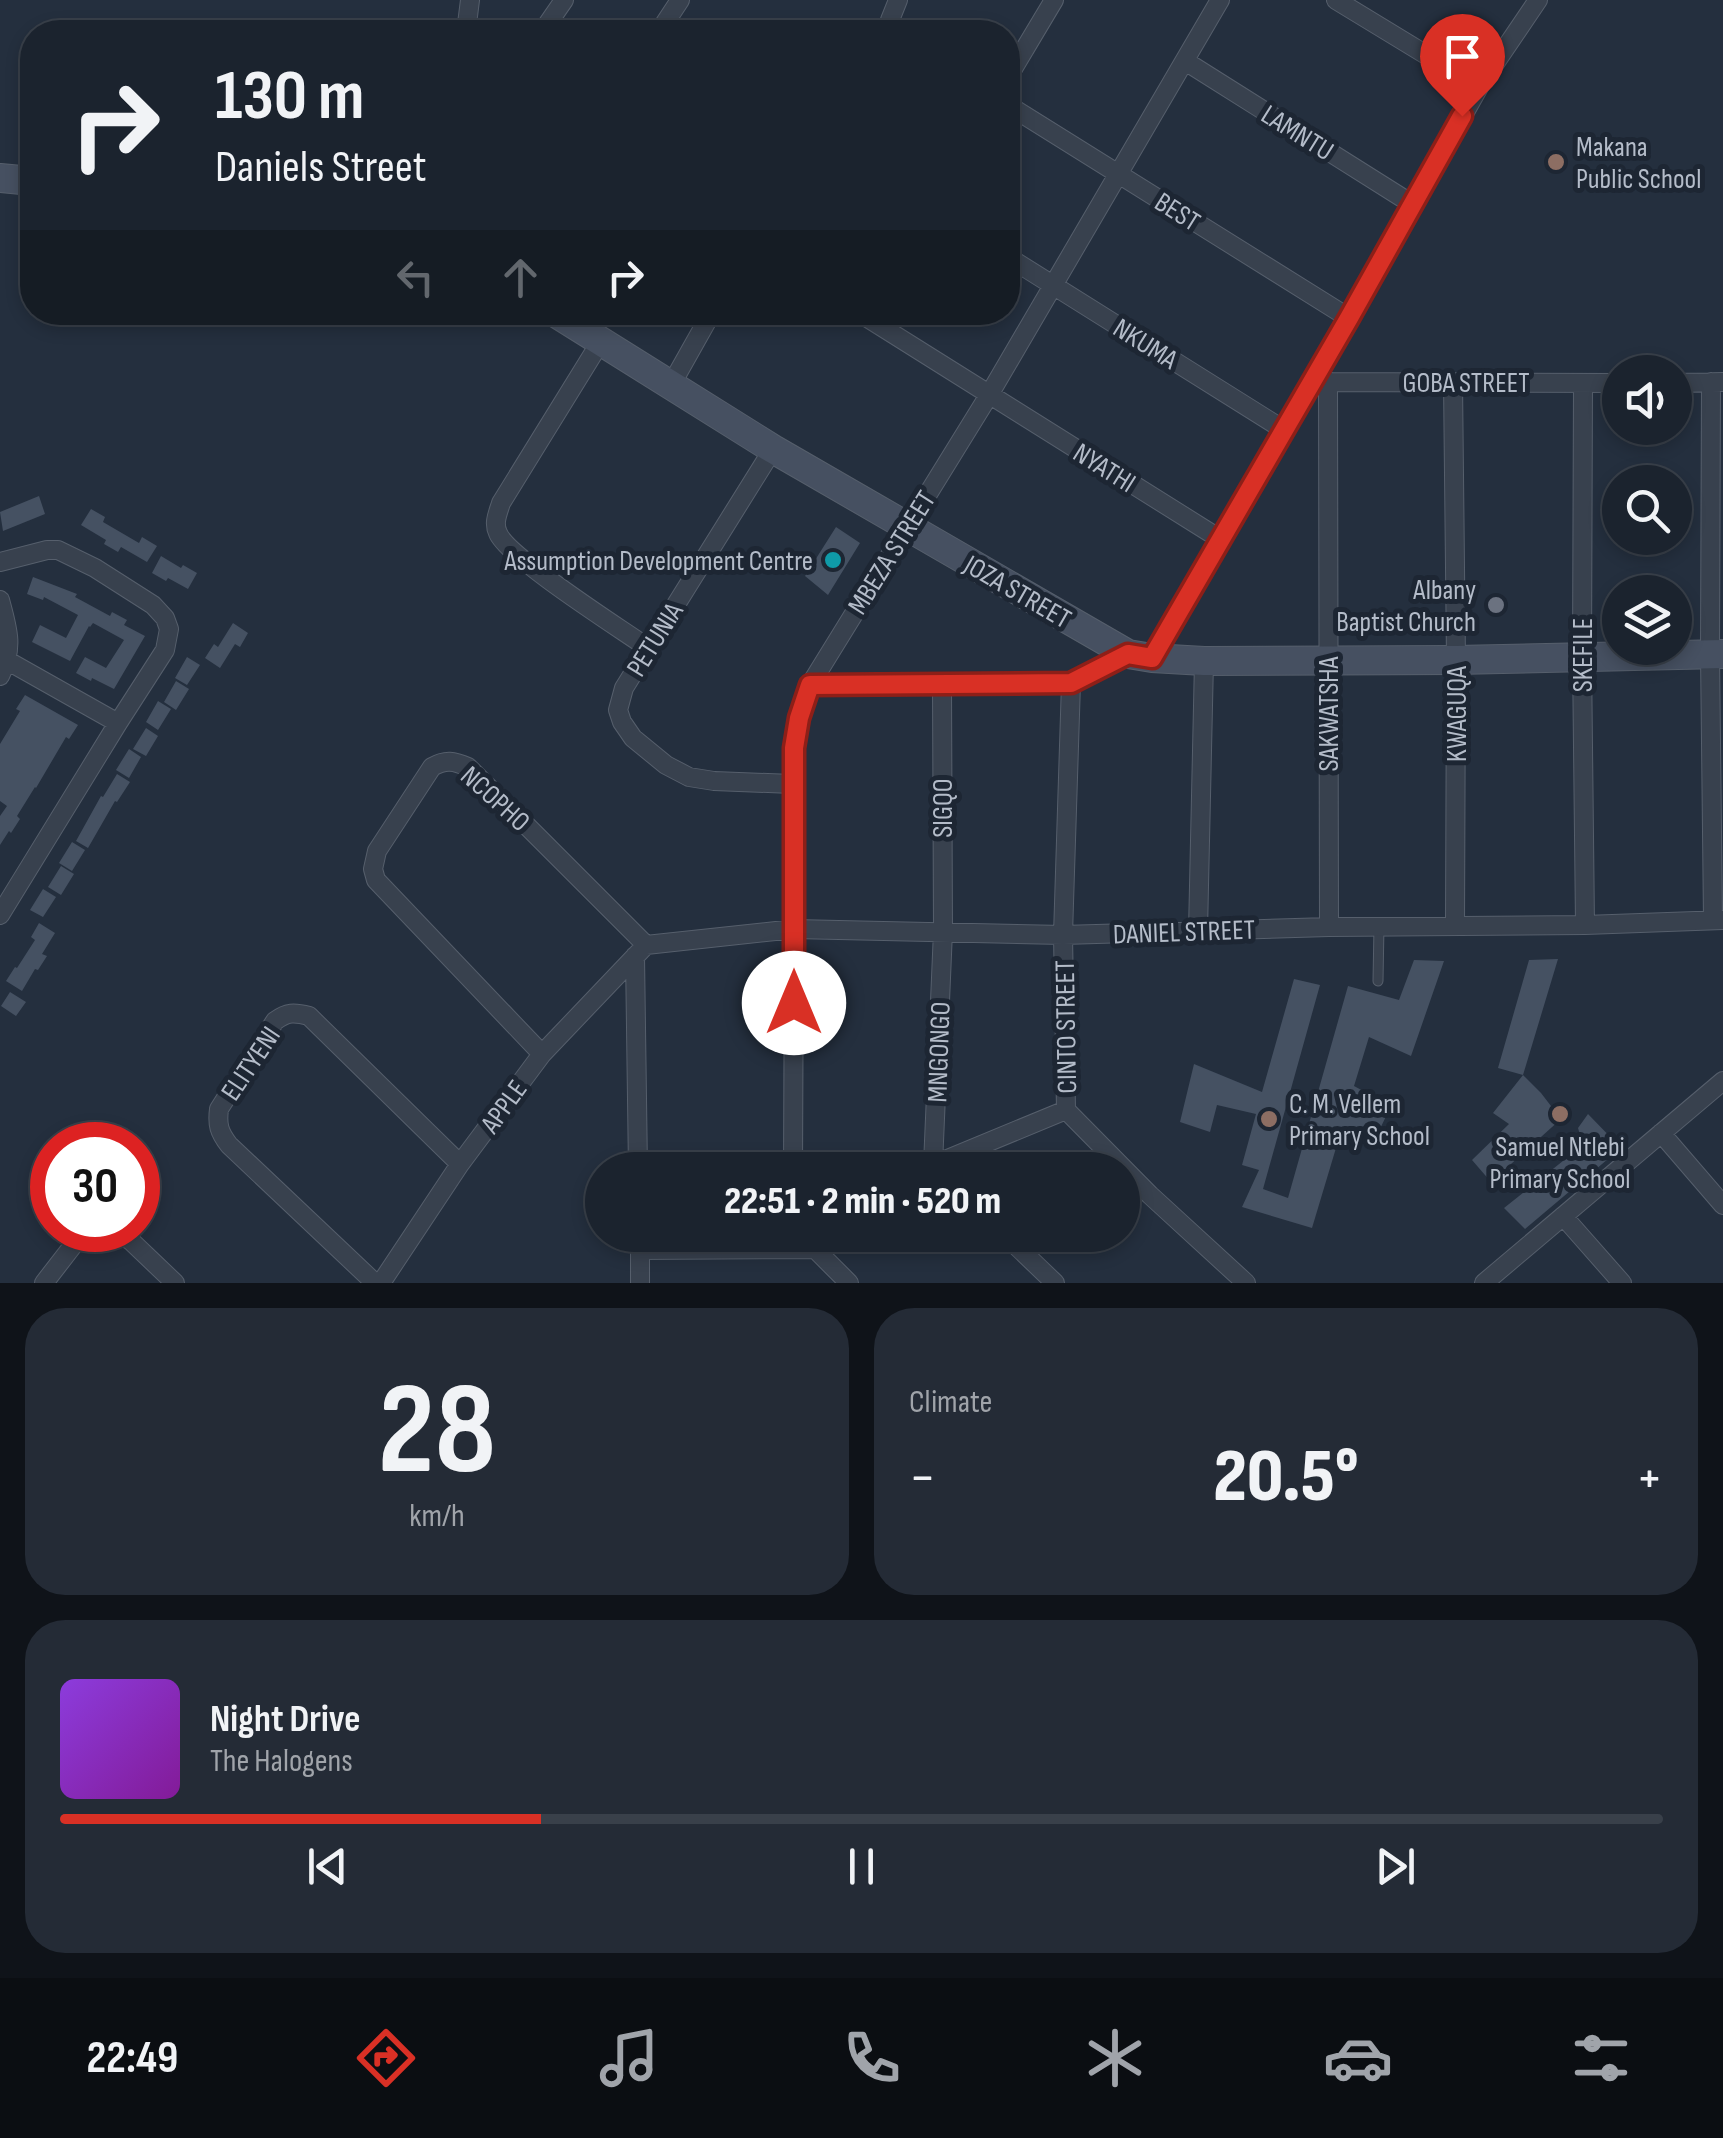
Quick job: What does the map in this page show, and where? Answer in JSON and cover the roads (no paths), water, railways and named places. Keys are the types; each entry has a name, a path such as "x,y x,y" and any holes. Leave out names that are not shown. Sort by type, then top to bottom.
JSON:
{"street":[{"path":"1020,57 1054,0"},
{"name":"MBEZA STREET","path":"793,1152 792,784 799,718 810,685 989,395 1220,0"},
{"path":"1336,0 1479,87"},
{"path":"810,685 1071,683 1140,656 1220,539 1284,430 1320,382 1349,318 1412,204 1479,87 1538,0"},
{"name":"LAMNTU","path":"1185,60 1412,204"},
{"name":"BEST","path":"1020,112 1349,318"},
{"name":"NKUMA","path":"1020,264 1284,430"},
{"name":"JOZA STREET","path":"575,325 906,527 1140,656 1204,661 1716,654"},
{"path":"671,385 705,325"},
{"name":"NYATHI","path":"879,325 1220,539"},
{"path":"601,341 501,503 496,521 498,536 544,576 648,648"},
{"name":"GOBA STREET","path":"1320,382 1602,383"},
{"name":"SAKWATSHA","path":"1320,382 1329,927"},
{"name":"KWAGUQA","path":"1453,382 1455,925"},
{"path":"1692,383 1717,382 1718,920"},
{"name":"SKEFILE","path":"1582,384 1585,926"},
{"name":"PETUNIA","path":"774,449 624,688 618,710 633,738 666,765 689,776 714,781 792,784"},
{"path":"0,562 58,550 154,605 166,618 169,629 166,650 0,916"},
{"path":"0,600 8,638 4,668 118,722"},
{"path":"1198,931 1204,661"},
{"name":"CINTO STREET","path":"1071,683 1063,935 1066,1110 1150,1195 1246,1283"},
{"name":"SIGQO","path":"942,685 943,932"},
{"name":"NCOPHO","path":"542,1054 376,880 376,851 432,766 454,761 468,768 640,951"},
{"name":"DANIEL STREET","path":"640,951 794,929 1063,935 1718,920"},
{"name":"MNGONGO","path":"932,1152 943,932"},
{"path":"638,1152 640,951"},
{"name":"APPLE","path":"378,1283 542,1054 640,951"},
{"name":"ELITYENI","path":"378,1283 219,1132 219,1109 275,1022 284,1014 309,1016 460,1164"},
{"path":"1484,1283 1723,1081"},
{"path":"968,1152 1066,1110"},
{"path":"1661,1133 1723,1204"},
{"path":"1563,1216 1622,1283"},
{"path":"44,1283 68,1252"},
{"path":"143,1252 174,1283"},
{"path":"640,1252 640,1283"},
{"path":"821,1252 849,1283"},
{"path":"1022,1252 1054,1283"}],"lane":[{"path":"1378,981 1379,926"}],"place":[{"name":"Makana Public School","path":"1556,162"},
{"name":"Assumption Development Centre","path":"833,560"},
{"name":"Albany Baptist Church","path":"1496,605"},
{"name":"Samuel Ntlebi Primary School","path":"1560,1114"},
{"name":"C. M. Vellem Primary School","path":"1269,1119"}]}
